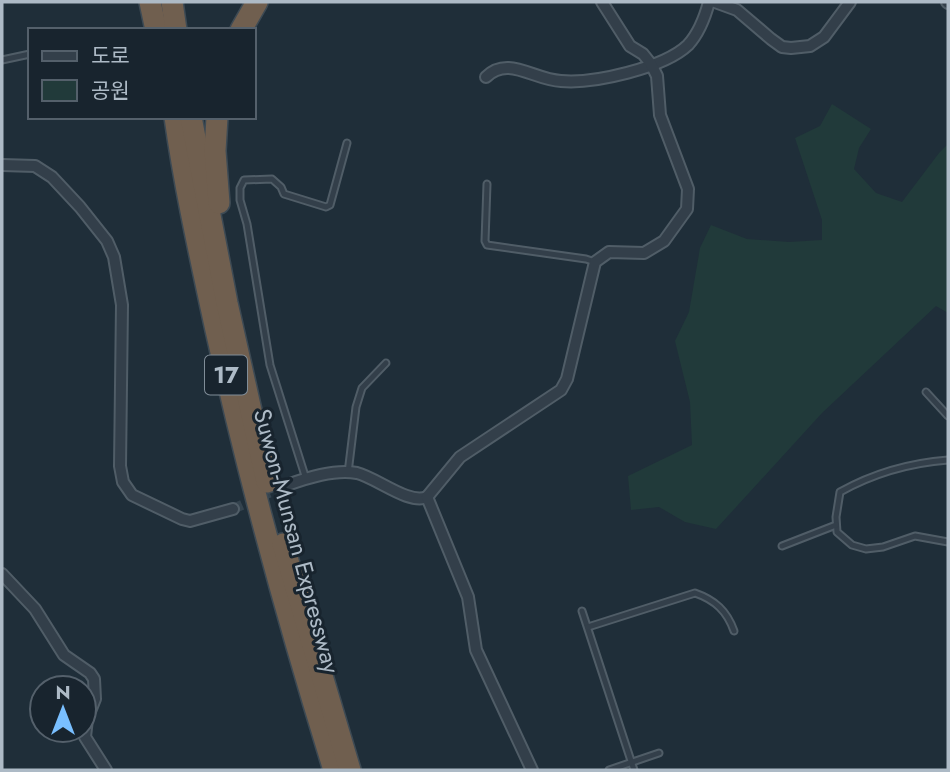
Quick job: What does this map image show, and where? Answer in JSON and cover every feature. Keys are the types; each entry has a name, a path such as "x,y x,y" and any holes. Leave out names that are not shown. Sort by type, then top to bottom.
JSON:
{"highway":[{"path":"150,2 156,28"},
{"path":"159,2 163,28"},
{"path":"172,2 176,28"},
{"path":"242,28 257,2"},
{"name":"Suwon-Munsan Expressway","path":"174,119 190,208 236,419 317,689 334,770"},
{"name":"Suwon-Munsan Expressway","path":"191,119 212,232 299,625"},
{"path":"216,119 215,151 222,220 264,468"},
{"name":"Suwon-Munsan Expressway","path":"317,689 350,770"}],"street":[{"path":"286,485 348,472 370,477 415,499 428,497 460,457 561,390 567,379 595,262 609,252 644,253 656,247 664,241 687,209 688,189 660,116 657,76 643,54 630,46 602,2"},
{"path":"486,77 495,68 505,66 547,80 591,81 651,64 674,55 687,46 700,27 709,2"},
{"path":"715,2 737,10 782,47 791,48 810,46 824,37 850,2"},
{"path":"2,165 35,166 52,177 107,241 114,257 122,305 120,466 126,488 142,501 190,521 233,509"},
{"path":"428,497 468,597 476,650 532,770"},
{"path":"2,574 39,615 64,655 90,673 94,679 95,699 87,719 85,737 106,770"}],"lane":[{"path":"2,60 28,54"},
{"path":"306,479 270,365 240,188 244,180 272,179 284,194 326,207 330,205 347,143"},
{"path":"487,184 487,245 595,262"},
{"path":"348,472 356,407 362,388 386,363"},
{"path":"926,392 948,416"},
{"path":"948,460 898,467 864,479 840,492 836,525 837,533 852,545 866,549 883,547 915,536 948,542"},
{"path":"782,546 836,525"},
{"path":"588,627 695,593 722,608 734,631"},
{"path":"582,611 634,770"},
{"path":"609,770 659,753"}],"green space":[{"path":"832,104 871,129 859,148 854,169 876,193 902,202 948,144 948,313 936,306 822,413 716,529 685,522 659,507 631,510 628,476 692,445 690,402 675,341 689,312 700,248 711,225 747,239 789,242 822,240 822,220 795,138 820,126"}],"tunnel":[{"path":"233,509 287,485"}]}
